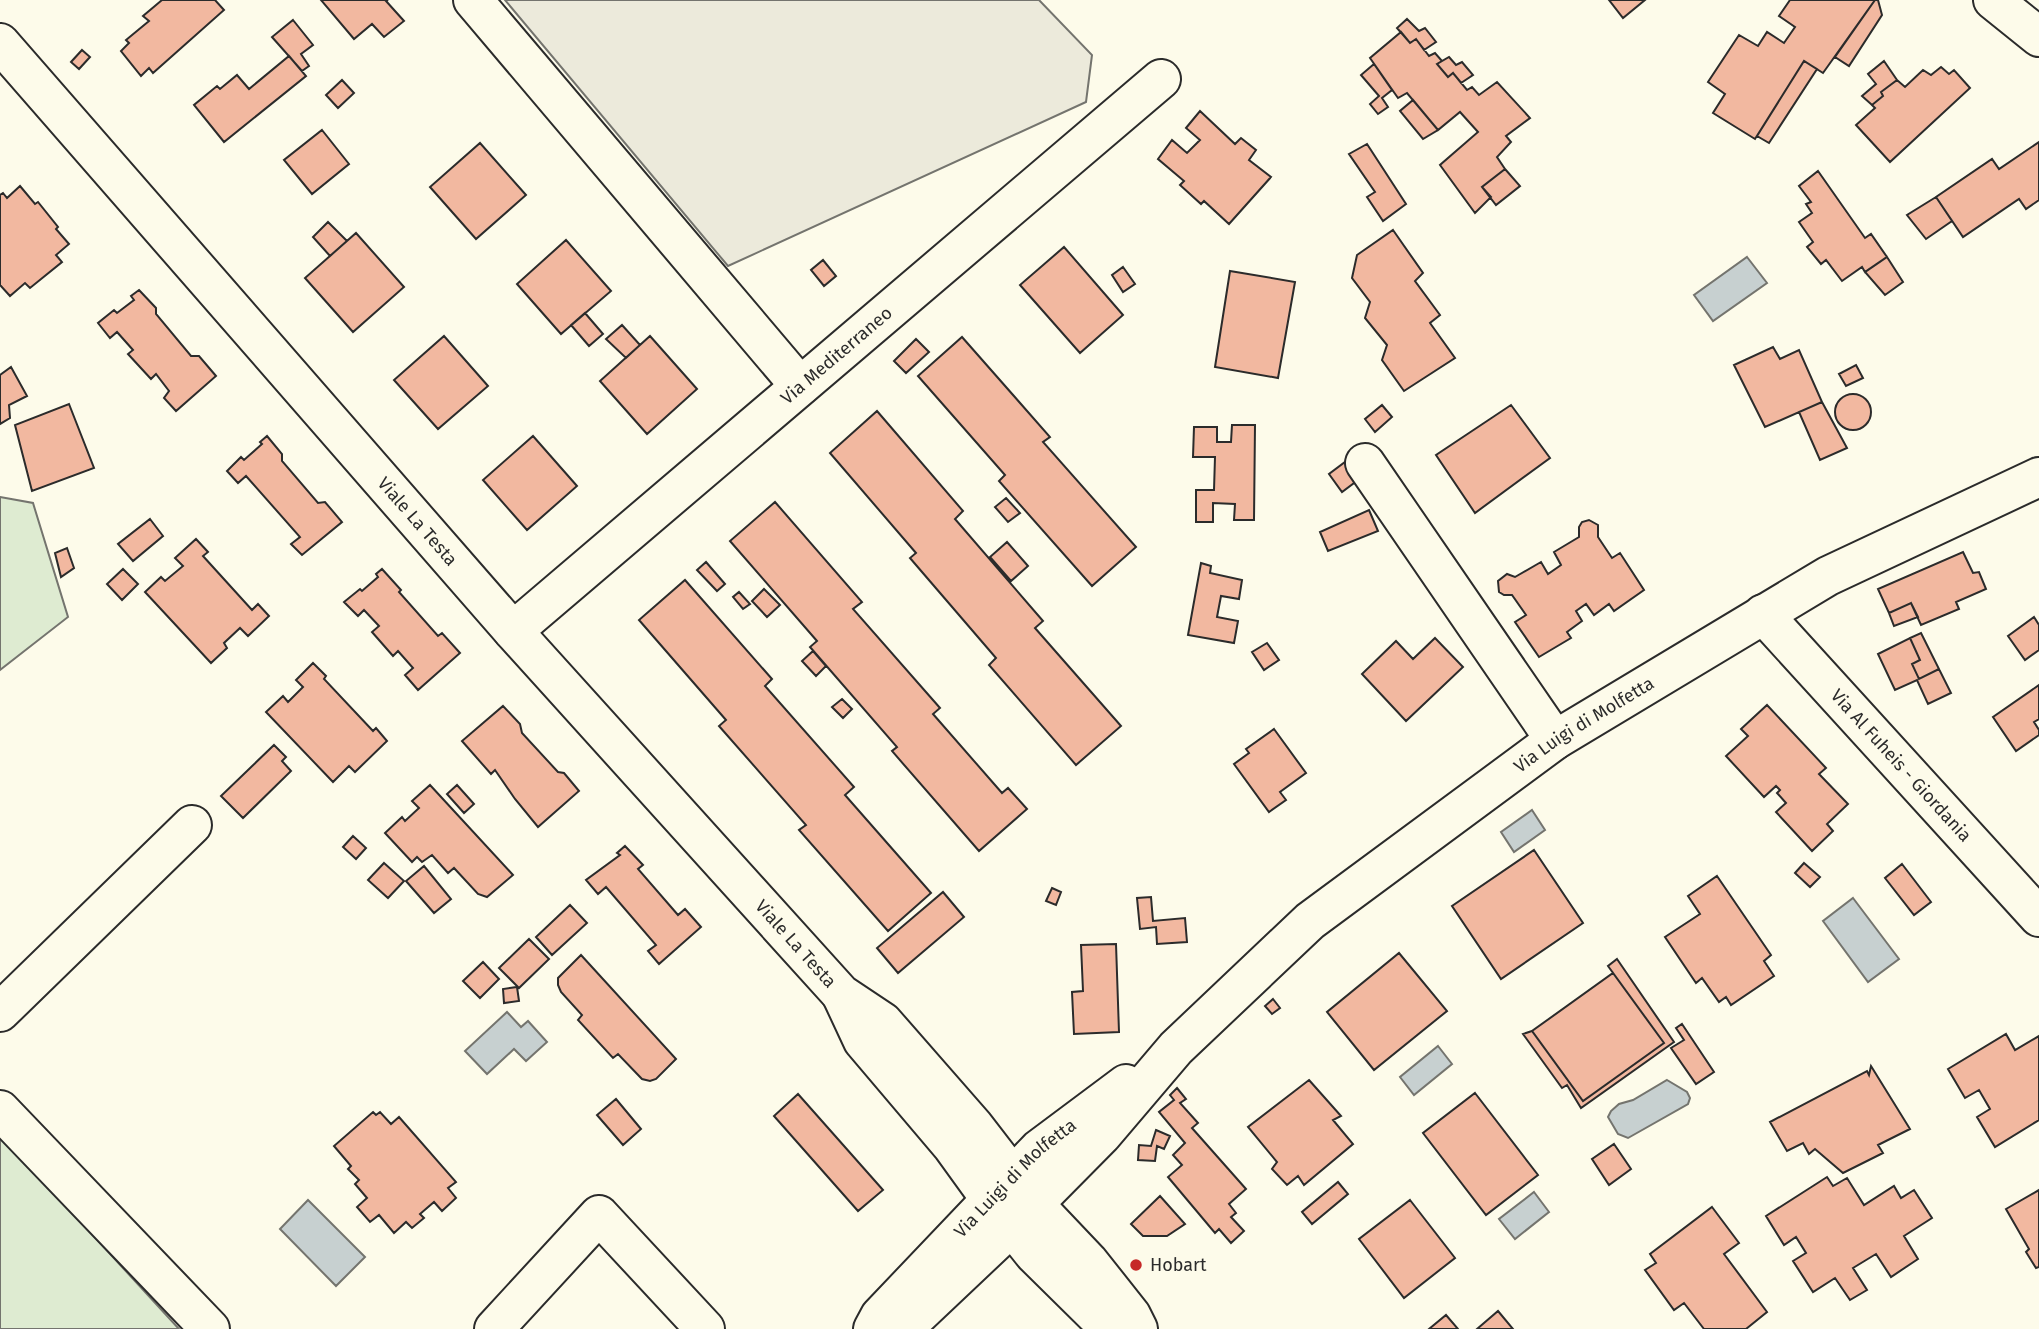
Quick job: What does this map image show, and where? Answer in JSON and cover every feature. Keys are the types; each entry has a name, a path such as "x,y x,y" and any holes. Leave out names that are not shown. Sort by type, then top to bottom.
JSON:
{"street":[{"path":"473,0 800,386"},
{"path":"1993,0 2039,37"},
{"name":"Viale La Testa","path":"0,43 513,631 841,994 863,1041 952,1146 1012,1202 1089,1262 1131,1315 1138,1329"},
{"name":"Via Mediterraneo","path":"513,631 1161,79"},
{"path":"1365,463 1555,740"},
{"name":"Via Luigi di Molfetta","path":"903,1329 1012,1202 1040,1149 1176,1048 1310,921 1555,740 1828,576 2039,477"},
{"name":"Via Al Fuheis - Giordania","path":"1763,614 2039,917"},
{"path":"0,1012 192,825"},
{"path":"0,1110 209,1329"},
{"name":"Viale La Testa","path":"1012,1202 1034,1254 1110,1329"},
{"name":"Via Luigi di Molfetta","path":"873,1329 880,1316 1012,1202"},
{"path":"494,1329 599,1215 705,1329"}],"green space":[{"path":"0,497 33,503 68,617 0,670"},
{"path":"0,1134 179,1329 0,1329"}],"shaded area":[{"path":"505,0 1039,0 1092,55 1086,102 728,266"},
{"path":"1747,257 1767,283 1713,321 1694,295"},
{"path":"1532,810 1545,830 1514,852 1501,832"},
{"path":"1853,898 1899,959 1868,982 1823,921"},
{"path":"507,1012 521,1027 528,1021 547,1042 526,1061 514,1049 487,1074 465,1051"},
{"path":"1438,1046 1452,1064 1414,1095 1400,1077"},
{"path":"1667,1080 1687,1092 1690,1098 1688,1104 1628,1138 1618,1134 1608,1117 1611,1111 1619,1104 1633,1100"},
{"path":"1534,1192 1549,1212 1515,1239 1499,1219"},
{"path":"308,1200 365,1257 336,1286 280,1229"}],"building":[{"path":"162,0 215,0 224,10 153,73 149,68 141,76 121,51 129,43 126,40 149,21 143,16"},
{"path":"321,0 388,0 386,1 404,21 384,37 372,24 354,39"},
{"path":"1609,0 1645,0 1623,18"},
{"path":"1790,0 1875,0 1823,73 1804,61 1755,139 1713,113 1725,94 1708,82 1739,35 1758,46 1767,32 1784,43 1795,27 1779,16"},
{"path":"1875,0 1878,0 1882,15 1849,66 1835,57"},
{"path":"1407,19 1419,31 1425,28 1436,42 1424,50 1416,39 1410,43 1397,28"},
{"path":"293,20 313,45 301,54 309,66 302,71 272,37"},
{"path":"1401,32 1410,43 1416,39 1429,56 1435,53 1442,61 1437,64 1448,77 1453,73 1467,90 1472,87 1479,95 1497,82 1530,118 1506,136 1511,142 1497,157 1505,169 1482,187 1491,197 1475,213 1440,165 1478,132 1460,112 1438,130 1407,93 1398,98 1370,58"},
{"path":"82,50 90,57 79,69 71,62"},
{"path":"289,56 306,76 224,142 194,105 217,86 220,89 237,75 249,89"},
{"path":"1449,57 1456,65 1462,62 1473,75 1461,83 1453,73 1448,77 1437,64"},
{"path":"1804,61 1817,69 1769,143 1757,136"},
{"path":"1884,61 1897,80 1881,92 1883,96 1872,105 1862,96 1876,84 1868,74"},
{"path":"1374,64 1392,90 1382,98 1388,107 1378,114 1370,104 1379,96 1361,75"},
{"path":"1941,67 1949,74 1954,70 1970,88 1890,162 1856,125 1875,108 1872,105 1883,96 1881,92 1897,80 1905,87 1923,70 1931,75"},
{"path":"342,80 354,93 338,108 326,95"},
{"path":"1413,100 1438,130 1423,139 1400,111"},
{"path":"1200,111 1235,144 1241,138 1256,150 1249,160 1271,177 1229,224 1204,201 1201,204 1180,185 1184,181 1158,159 1172,140 1187,153 1200,140 1186,128"},
{"path":"322,130 349,164 312,194 284,160"},
{"path":"2039,142 2039,200 2026,209 2019,199 1963,237 1936,197 1992,159 1999,169"},
{"path":"480,143 526,195 476,239 430,187"},
{"path":"1367,144 1406,204 1383,221 1367,197 1375,192 1349,154"},
{"path":"1505,169 1520,186 1496,205 1482,187"},
{"path":"1818,171 1865,238 1871,234 1887,257 1865,272 1862,267 1842,281 1826,260 1821,264 1807,247 1813,242 1799,222 1812,213 1806,204 1811,202 1799,186"},
{"path":"20,186 35,204 38,202 69,244 56,255 62,262 30,288 25,283 10,296 0,285 0,195 3,193 7,198"},
{"path":"1936,197 1952,221 1926,239 1907,215"},
{"path":"328,222 347,241 330,256 313,237"},
{"path":"1393,230 1423,273 1415,281 1440,315 1430,323 1455,358 1404,391 1382,360 1387,345 1365,318 1370,302 1352,278 1357,255"},
{"path":"356,233 404,287 353,332 305,278"},
{"path":"566,240 611,291 561,334 517,284"},
{"path":"1064,247 1123,315 1080,353 1020,285"},
{"path":"1887,257 1903,282 1885,295 1865,272"},
{"path":"823,260 836,276 824,286 811,270"},
{"path":"1123,267 1135,284 1123,292 1112,275"},
{"path":"1230,271 1295,282 1278,378 1215,367"},
{"path":"139,290 156,308 156,314 191,356 199,356 216,376 176,411 164,398 169,391 156,374 151,379 128,354 133,350 117,332 110,338 98,323 114,310 117,313 134,300 131,296"},
{"path":"585,313 603,334 589,346 571,325"},
{"path":"622,325 640,345 626,358 606,339"},
{"path":"444,336 488,386 438,429 394,380"},
{"path":"650,336 697,389 647,434 600,381"},
{"path":"962,337 1050,437 1043,442 1136,547 1092,586 999,481 1005,475 918,376"},
{"path":"916,339 929,352 906,373 894,361"},
{"path":"1773,347 1780,359 1799,350 1822,402 1765,427 1734,365"},
{"path":"1856,365 1863,378 1846,386 1839,374"},
{"path":"11,367 27,396 9,405 10,418 0,424 0,375"},
{"path":"1853,394 1866,399 1871,412 1866,425 1853,430 1840,425 1835,412 1840,399"},
{"path":"1822,402 1847,448 1820,460 1799,412"},
{"path":"69,404 94,468 32,491 15,425"},
{"path":"1382,405 1392,417 1375,432 1365,419"},
{"path":"1511,405 1550,458 1475,513 1436,455"},
{"path":"877,411 963,511 955,519 1043,621 1035,628 1121,726 1076,765 989,665 996,658 910,558 916,553 830,453"},
{"path":"1232,425 1255,425 1254,520 1234,520 1235,504 1213,503 1213,522 1196,522 1196,490 1214,490 1215,457 1193,457 1194,427 1217,427 1217,442 1231,442"},
{"path":"267,436 282,454 282,461 318,503 325,502 342,522 302,555 291,544 300,537 246,476 238,483 227,471 241,457 244,460"},
{"path":"533,436 577,486 527,530 483,480"},
{"path":"1349,459 1362,477 1342,492 1329,474"},
{"path":"1006,498 1020,513 1008,522 995,507"},
{"path":"775,502 862,602 853,609 940,708 933,714 1002,793 1008,788 1027,809 979,851 892,751 897,747 810,647 817,641 730,541"},
{"path":"1369,510 1378,531 1328,551 1320,532"},
{"path":"150,519 163,536 133,561 118,544"},
{"path":"1589,520 1598,525 1598,537 1612,558 1620,553 1644,590 1614,611 1609,604 1594,615 1586,604 1576,611 1582,621 1567,632 1571,638 1539,657 1515,622 1526,615 1512,595 1499,592 1498,581 1507,574 1515,577 1541,562 1548,574 1561,565 1554,552 1579,537 1579,527 1582,522"},
{"path":"196,539 208,552 203,556 252,610 258,604 269,616 248,636 240,628 224,643 227,648 211,663 145,592 161,577 165,581 183,566 175,558"},
{"path":"1007,542 1028,566 1011,581 990,557"},
{"path":"67,548 74,568 61,577 55,553"},
{"path":"1963,552 1973,573 1979,572 1986,589 1956,602 1959,609 1921,625 1911,603 1889,613 1878,589"},
{"path":"706,562 725,584 717,591 697,570"},
{"path":"1201,563 1211,566 1210,573 1242,580 1239,599 1221,596 1217,617 1238,621 1234,643 1188,635"},
{"path":"123,569 138,584 122,600 107,584"},
{"path":"382,569 438,636 442,633 460,653 418,690 405,675 413,668 398,651 393,656 372,632 379,626 364,610 358,616 344,602 360,589 362,591 378,577 376,574"},
{"path":"685,580 772,679 765,686 854,787 845,795 931,893 888,931 799,830 806,825 719,726 726,720 639,620"},
{"path":"764,589 780,605 767,617 752,601"},
{"path":"739,592 750,604 743,609 733,597"},
{"path":"1911,603 1918,617 1894,626 1889,613"},
{"path":"2034,617 2039,625 2039,650 2025,660 2008,636"},
{"path":"1921,633 1939,669 1919,679 1912,664 1920,660 1910,638"},
{"path":"1435,638 1463,667 1406,721 1362,674 1396,641 1413,659"},
{"path":"1910,638 1920,660 1912,664 1919,679 1939,669 1951,693 1928,704 1917,680 1895,690 1878,654"},
{"path":"1267,643 1279,660 1264,670 1252,652"},
{"path":"813,651 826,666 816,676 802,661"},
{"path":"313,663 326,676 324,679 373,731 376,728 387,741 355,772 349,766 333,782 266,712 283,696 288,702 303,687 296,680"},
{"path":"2039,685 2039,719 2034,722 2039,735 2016,751 1993,717"},
{"path":"842,699 852,709 843,718 832,707"},
{"path":"1767,705 1826,768 1819,774 1848,804 1827,824 1833,831 1812,851 1776,812 1786,803 1777,793 1780,790 1776,786 1764,797 1726,756 1748,736 1741,729"},
{"path":"503,706 520,724 522,733 579,791 538,827 495,770 491,774 462,741"},
{"path":"1274,729 1306,773 1280,792 1286,800 1269,812 1234,764 1249,753 1246,749"},
{"path":"274,745 286,757 282,761 291,771 243,818 221,796"},
{"path":"430,785 513,875 487,897 478,894 454,868 448,873 432,855 422,862 417,857 412,862 385,833 402,817 405,821 419,808 412,801"},
{"path":"457,785 474,804 464,813 447,794"},
{"path":"353,836 366,848 356,859 343,847"},
{"path":"625,846 643,865 638,869 678,915 685,909 701,927 659,964 648,951 656,945 606,887 598,894 586,880 620,855 617,853"},
{"path":"1534,850 1583,923 1501,979 1452,906"},
{"path":"384,863 404,881 388,898 368,880"},
{"path":"1804,863 1820,877 1810,887 1795,873"},
{"path":"1902,864 1931,902 1914,915 1885,878"},
{"path":"424,866 451,899 434,913 406,881"},
{"path":"1717,876 1771,955 1764,961 1774,976 1731,1005 1726,997 1719,1002 1702,978 1696,983 1665,937 1700,914 1688,896"},
{"path":"1052,888 1061,892 1056,905 1046,901"},
{"path":"943,892 964,917 898,973 877,948"},
{"path":"1151,897 1153,921 1185,918 1187,942 1157,944 1156,927 1140,929 1137,898"},
{"path":"570,905 587,923 552,955 536,937"},
{"path":"529,939 549,959 519,988 499,968"},
{"path":"1116,944 1119,1032 1074,1034 1072,992 1083,991 1081,945"},
{"path":"1399,953 1447,1011 1374,1070 1327,1012"},
{"path":"581,955 676,1059 656,1079 642,1079 618,1054 613,1058 578,1020 582,1015 561,992 558,978"},
{"path":"1617,959 1674,1042 1581,1108 1567,1085 1562,1088 1523,1034 1532,1031 1583,1101 1664,1043 1608,966"},
{"path":"483,962 499,979 480,998 463,981"},
{"path":"1613,973 1664,1043 1583,1101 1532,1031"},
{"path":"517,987 519,1001 504,1003 503,989"},
{"path":"1273,999 1280,1008 1272,1014 1265,1006"},
{"path":"1682,1024 1714,1072 1696,1084 1671,1048 1684,1040 1676,1028"},
{"path":"2006,1034 2015,1050 2039,1036 2039,1120 1995,1147 1977,1117 1990,1109 1979,1090 1965,1098 1948,1069"},
{"path":"1871,1066 1910,1129 1878,1145 1883,1153 1843,1173 1815,1149 1809,1154 1803,1143 1787,1151 1770,1122 1867,1071 1869,1075"},
{"path":"1309,1080 1341,1116 1333,1120 1353,1144 1304,1185 1298,1176 1287,1185 1272,1169 1277,1162 1248,1127"},
{"path":"1177,1088 1186,1099 1180,1103 1198,1123 1192,1128 1246,1189 1229,1204 1236,1213 1231,1217 1244,1231 1231,1243 1219,1229 1215,1233 1168,1177 1182,1165 1173,1155 1185,1143 1159,1112 1174,1100 1170,1095"},
{"path":"1475,1093 1538,1175 1486,1215 1423,1133"},
{"path":"798,1094 883,1190 858,1211 774,1116"},
{"path":"616,1099 641,1129 623,1145 597,1115"},
{"path":"373,1112 376,1115 380,1112 391,1124 399,1117 456,1182 448,1188 456,1198 442,1211 434,1202 420,1214 424,1218 412,1228 406,1222 394,1233 379,1215 370,1222 357,1207 367,1198 355,1184 359,1180 348,1169 351,1166 334,1146"},
{"path":"1156,1130 1170,1136 1164,1149 1157,1146 1155,1161 1138,1160 1139,1145 1151,1146"},
{"path":"1614,1144 1631,1169 1609,1185 1592,1159"},
{"path":"1827,1177 1833,1186 1847,1178 1864,1205 1894,1186 1901,1198 1914,1190 1932,1218 1904,1236 1918,1259 1891,1277 1876,1254 1853,1268 1867,1290 1850,1300 1835,1278 1813,1292 1793,1261 1806,1253 1796,1237 1784,1245 1766,1216"},
{"path":"1338,1182 1348,1194 1312,1224 1302,1212"},
{"path":"2039,1190 2039,1267 2036,1268 2026,1252 2029,1249 2006,1209"},
{"path":"1160,1196 1185,1224 1167,1236 1143,1236 1131,1224"},
{"path":"1410,1200 1455,1258 1404,1298 1359,1239"},
{"path":"1712,1207 1739,1243 1724,1254 1767,1312 1746,1329 1704,1329 1684,1303 1674,1310 1645,1270 1656,1263 1650,1254"},
{"path":"1498,1311 1513,1329 1477,1329"},
{"path":"1446,1315 1458,1329 1429,1329"}],"place":[{"name":"Hobart","path":"1136,1265"}]}
